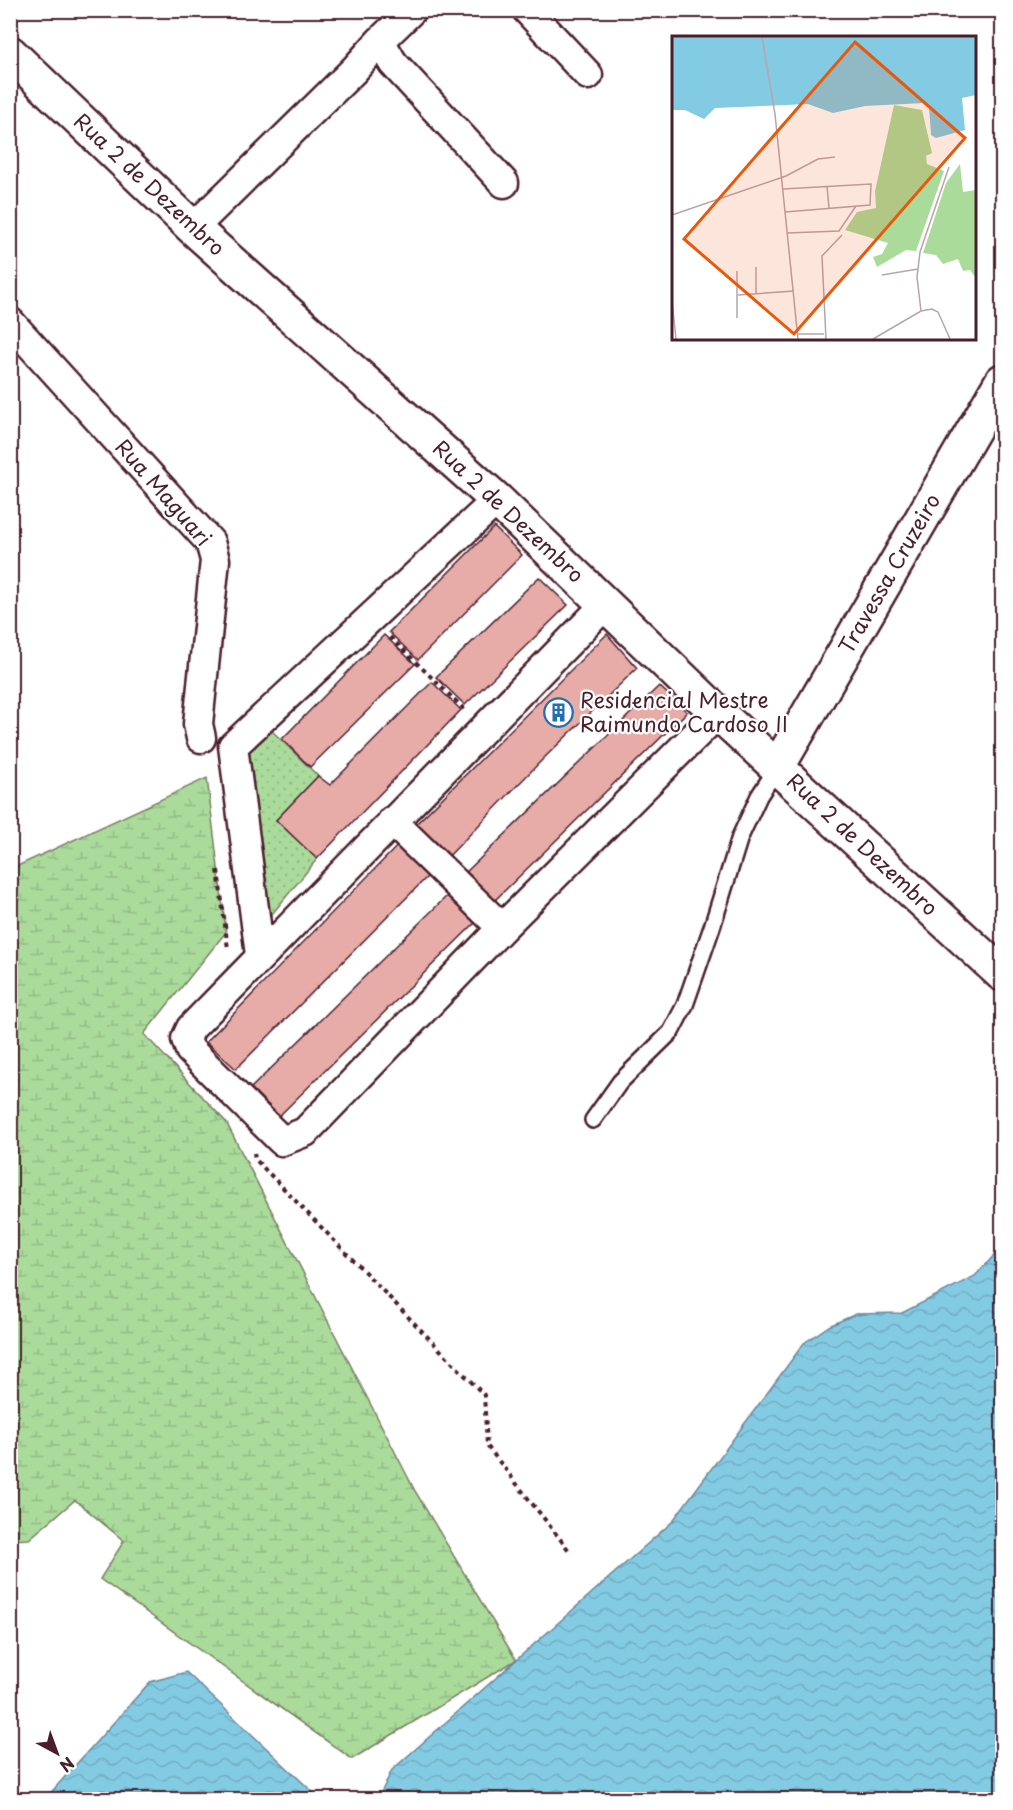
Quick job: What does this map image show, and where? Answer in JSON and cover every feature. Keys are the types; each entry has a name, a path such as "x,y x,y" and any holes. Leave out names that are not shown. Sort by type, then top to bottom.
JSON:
{"street":[{"path":"194,228 412,10"},
{"path":"527,10 588,75"},
{"path":"380,40 393,63 504,183"},
{"name":"Rua 2 de Dezembro","path":"10,53 194,228 497,500 718,713 1002,974"},
{"name":"Rua Maguari","path":"10,322 210,542 215,560 198,724 201,738"},
{"name":"Travessa Cruzeiro","path":"777,768 1002,381"},
{"path":"260,955 233,746 497,500"},
{"path":"606,604 191,1028 186,1039 190,1050 282,1141 293,1139 305,1132 502,928 718,713"},
{"path":"392,821 502,928"}],"lane":[{"path":"593,1120 620,1082 671,1032 676,1023 685,1005 712,927 740,837 759,796 777,768"}],"path":[{"path":"371,618 484,728"},
{"path":"249,1108 255,1159 484,1395 488,1446 571,1553"}],"green space":[{"path":"268,727 318,776 276,820 317,859 268,919 246,756"},
{"path":"207,778 226,932 144,1034 226,1122 415,1491 516,1660 352,1759 100,1579 124,1541 75,1500 29,1539 11,1540 11,869"}],"water":[{"path":"1002,1247 1002,1799 378,1799 392,1770 672,1522 804,1343 829,1326 856,1314 902,1313 975,1276"},
{"path":"186,1672 320,1799 45,1799 150,1682"}],"building":[{"path":"494,527 522,555 418,660 389,632"},
{"path":"539,577 568,605 465,705 436,677"},
{"name":"Residencial Mestre Raimundo Cardoso II","path":"607,634 637,668 543,759 444,861 410,830"},
{"path":"384,635 415,664 310,767 282,739"},
{"path":"432,682 461,710 317,859 276,820 318,776 330,785"},
{"path":"659,686 687,712 491,904 462,876"},
{"path":"403,840 433,871 236,1069 206,1042"},
{"path":"452,891 479,919 279,1116 251,1088"}],"place":[{"name":"Residencial Mestre Raimundo Cardoso II","path":"559,713"}]}
